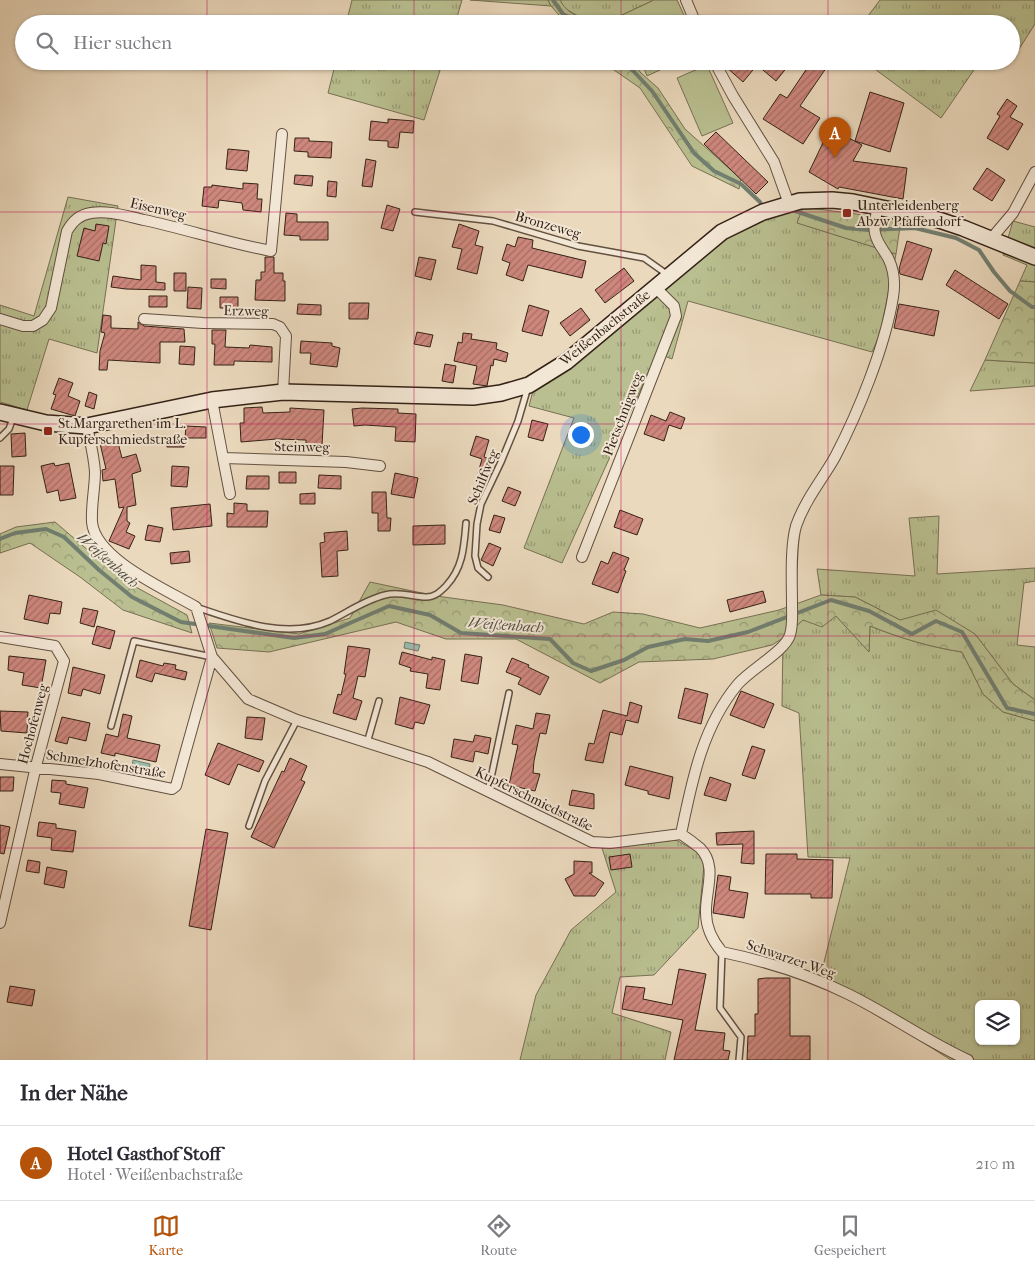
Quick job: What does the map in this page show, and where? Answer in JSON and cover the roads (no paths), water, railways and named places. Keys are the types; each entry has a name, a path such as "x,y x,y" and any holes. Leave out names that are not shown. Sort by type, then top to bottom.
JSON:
{"main road":[{"name":"Weißenbachstraße","path":"7,414 46,424 86,426 212,400 282,392 473,396 529,385 566,362 722,232 762,212 800,202 832,200 854,202 939,220 1035,257"}],"street":[{"path":"686,0 692,15"},
{"path":"719,70 774,162 789,204"},
{"name":"Eisenweg","path":"0,319 23,326 34,326 43,320 51,308 68,231 73,222 81,215 92,212 111,212 270,251 282,134"},
{"path":"991,239 1013,213 1035,172"},
{"path":"722,952 714,942 708,928 706,912 711,872 706,856 700,848 681,834 695,768 707,735 730,695 749,672 784,646 790,638 793,624 793,544 795,529 806,502 834,459 844,439 867,385 887,325 893,295 894,276 889,260 878,241 875,228 878,207"},
{"name":"Pietschnigweg","path":"582,557 676,316 674,306 655,288"},
{"name":"Erzweg","path":"144,319 202,323 273,324 280,327 286,336 282,392"},
{"path":"212,400 230,494"},
{"path":"86,426 95,472 92,522 94,530 113,557 196,607"},
{"name":"Steinweg","path":"224,458 346,462 380,466"},
{"name":"Kupferschmiedstraße","path":"196,607 212,657 248,699 297,720 428,762 592,842 610,843 681,834"},
{"name":"Hochofenweg","path":"0,637 55,646 64,661 36,766 0,923"},
{"name":"Schmelzhofenstraße","path":"0,764 36,766 99,774 172,788 176,786 212,657"},
{"name":"Schwarzer Weg","path":"722,952 758,960 847,994 968,1060"}],"lane":[{"name":"Bronzeweg","path":"415,212 493,221 578,246 644,258 669,276"},
{"name":"Schilfweg","path":"488,577 478,568 475,556 477,524 481,504 518,421 529,385"},
{"path":"0,438 9,429 7,414"},
{"path":"196,607 241,622 291,628 307,627 328,621 384,595 400,593 427,597 438,594 452,580 460,566 464,550 466,523"},
{"path":"111,726 134,641 212,657"},
{"path":"488,792 509,693"},
{"path":"367,743 379,702"},
{"path":"249,826 265,781 297,720"},
{"path":"722,952 720,1008 741,1037 738,1060"}],"water":[{"path":"405,642 420,645 418,651 404,648"},
{"path":"133,760 150,764 149,770 132,766"}],"waterway":[{"path":"553,0 565,15"},
{"path":"632,70 652,91 694,153 714,171 741,184 760,202"},
{"path":"792,210 846,228 869,230 915,228 956,238 979,250 1010,291 1032,307 1035,307"},
{"name":"Weißenbach","path":"0,539 15,533 46,529 64,537 99,570 132,597 181,622 294,638 325,634 389,606 430,615 461,633 550,639 573,663 591,671 624,660 648,647 685,639 708,641 748,632 831,600 869,611 912,634 936,621 962,632 1007,708 1035,714"}],"place":[{"name":"Hotel Gasthof Stoff","path":"835,158"},
{"name":"Unterleidenberg Abzw Pfaffendorf","path":"847,213"},
{"name":"St.Margarethen im L. Kupferschmiedstraße","path":"48,431"}]}
